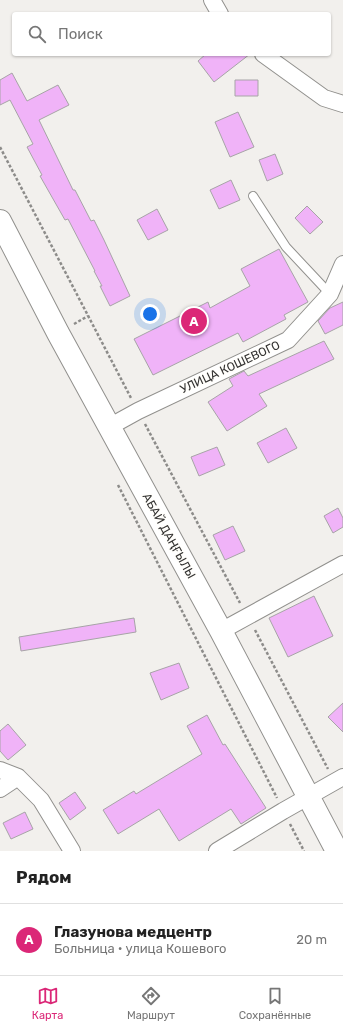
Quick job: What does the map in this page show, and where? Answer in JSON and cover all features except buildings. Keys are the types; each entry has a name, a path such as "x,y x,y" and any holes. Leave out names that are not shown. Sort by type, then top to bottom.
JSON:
{"main road":[{"name":"АБАЙ ДАҢҒЫЛЫ","path":"0,221 109,427 221,631 337,851"}],"street":[{"path":"212,0 219,12"},
{"path":"266,56 324,98 343,104"},
{"name":"УЛИЦА КОШЕВОГО","path":"109,427 138,411 288,340 330,294 343,264"},
{"path":"221,631 248,618 343,564"},
{"path":"0,770 18,777 41,800 72,851"},
{"path":"0,789 18,777"},
{"path":"217,851 338,779"}],"lane":[{"path":"253,196 286,248 330,294"}],"path":[{"path":"0,147 248,618 338,779"},
{"path":"116,481 304,851"}],"place":[{"name":"Глазунова медцентр","path":"194,321"}]}
